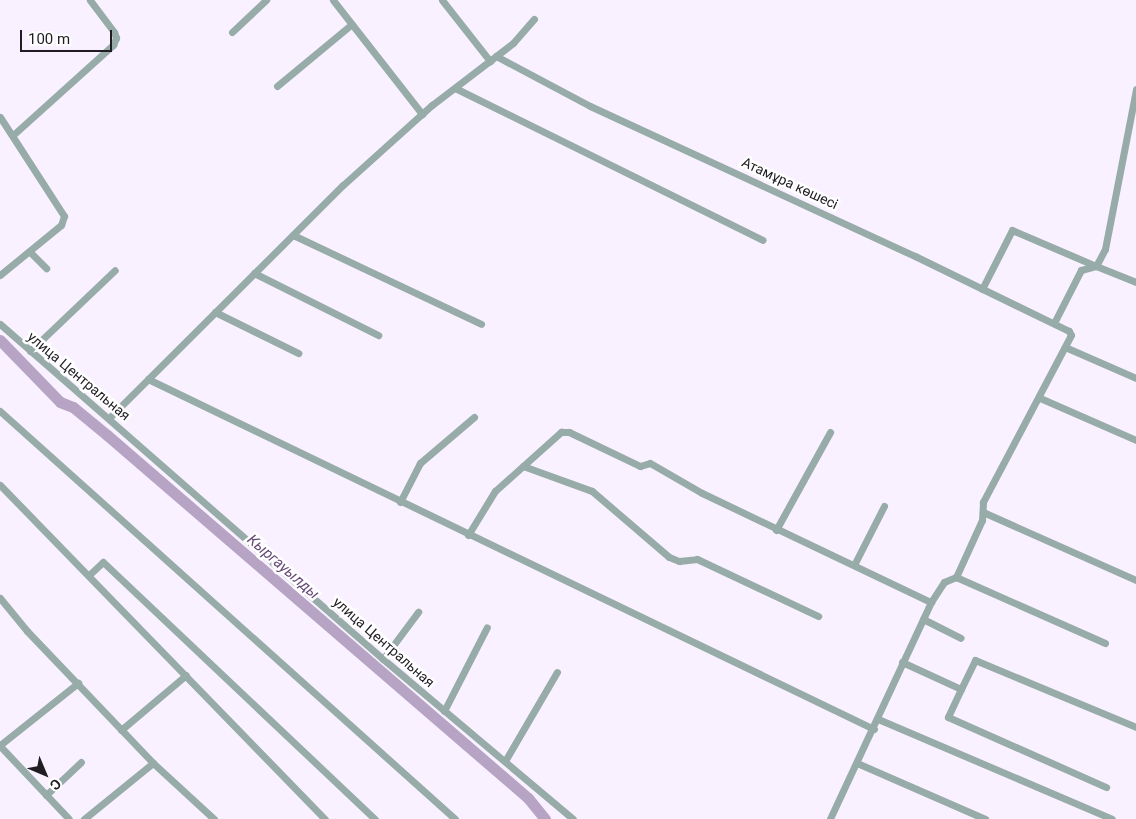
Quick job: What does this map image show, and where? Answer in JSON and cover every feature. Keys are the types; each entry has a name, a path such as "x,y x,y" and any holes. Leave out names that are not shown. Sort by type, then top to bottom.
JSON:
{"street":[{"path":"13,135 113,45 116,38 114,32 90,0"},
{"path":"232,32 266,0"},
{"path":"333,0 422,114"},
{"path":"442,0 493,59"},
{"path":"109,418 292,235 422,114 493,59 534,19"},
{"path":"277,86 352,24"},
{"name":"Атамұра көшесі","path":"493,59 1054,323 1072,335 1065,347"},
{"path":"454,88 762,240"},
{"path":"1054,323 1081,270 1096,266 1105,249 1136,89"},
{"path":"0,117 64,216 61,225 0,275"},
{"path":"982,288 1012,230 1136,282"},
{"path":"292,235 481,324"},
{"path":"30,252 46,268"},
{"path":"30,351 115,270"},
{"path":"254,274 378,335"},
{"path":"215,312 298,353"},
{"name":"улица Центральная","path":"0,324 383,659 573,819"},
{"path":"830,819 874,729 922,619 944,582 956,577 983,512 983,502 1040,398 1065,347 1136,378"},
{"path":"148,379 468,535 874,729"},
{"path":"1040,398 1136,440"},
{"path":"0,411 455,819"},
{"path":"400,502 420,463 474,417"},
{"path":"468,535 489,498 561,432 568,432 640,466 650,463 776,530 838,560 855,563 931,602"},
{"path":"776,530 830,432"},
{"path":"523,466 592,491 674,559 697,559 818,616"},
{"path":"0,485 325,819"},
{"path":"855,563 884,506"},
{"path":"983,512 1136,580"},
{"path":"89,575 103,562 375,819"},
{"path":"956,577 1105,643"},
{"path":"0,598 27,631 152,763 214,819"},
{"path":"383,659 418,612"},
{"path":"922,619 961,638"},
{"path":"444,711 487,627"},
{"path":"1106,787 948,717 975,660 1136,727"},
{"path":"902,662 961,689"},
{"path":"505,761 557,672"},
{"path":"122,730 186,675"},
{"path":"69,819 0,746 78,683"},
{"path":"878,719 1112,819"},
{"path":"46,794 80,762"},
{"path":"84,819 152,763"},
{"path":"857,763 985,819"}],"waterway":[{"name":"Кыргауылды","path":"0,340 60,402 73,407 107,435 528,798 545,819"}]}
